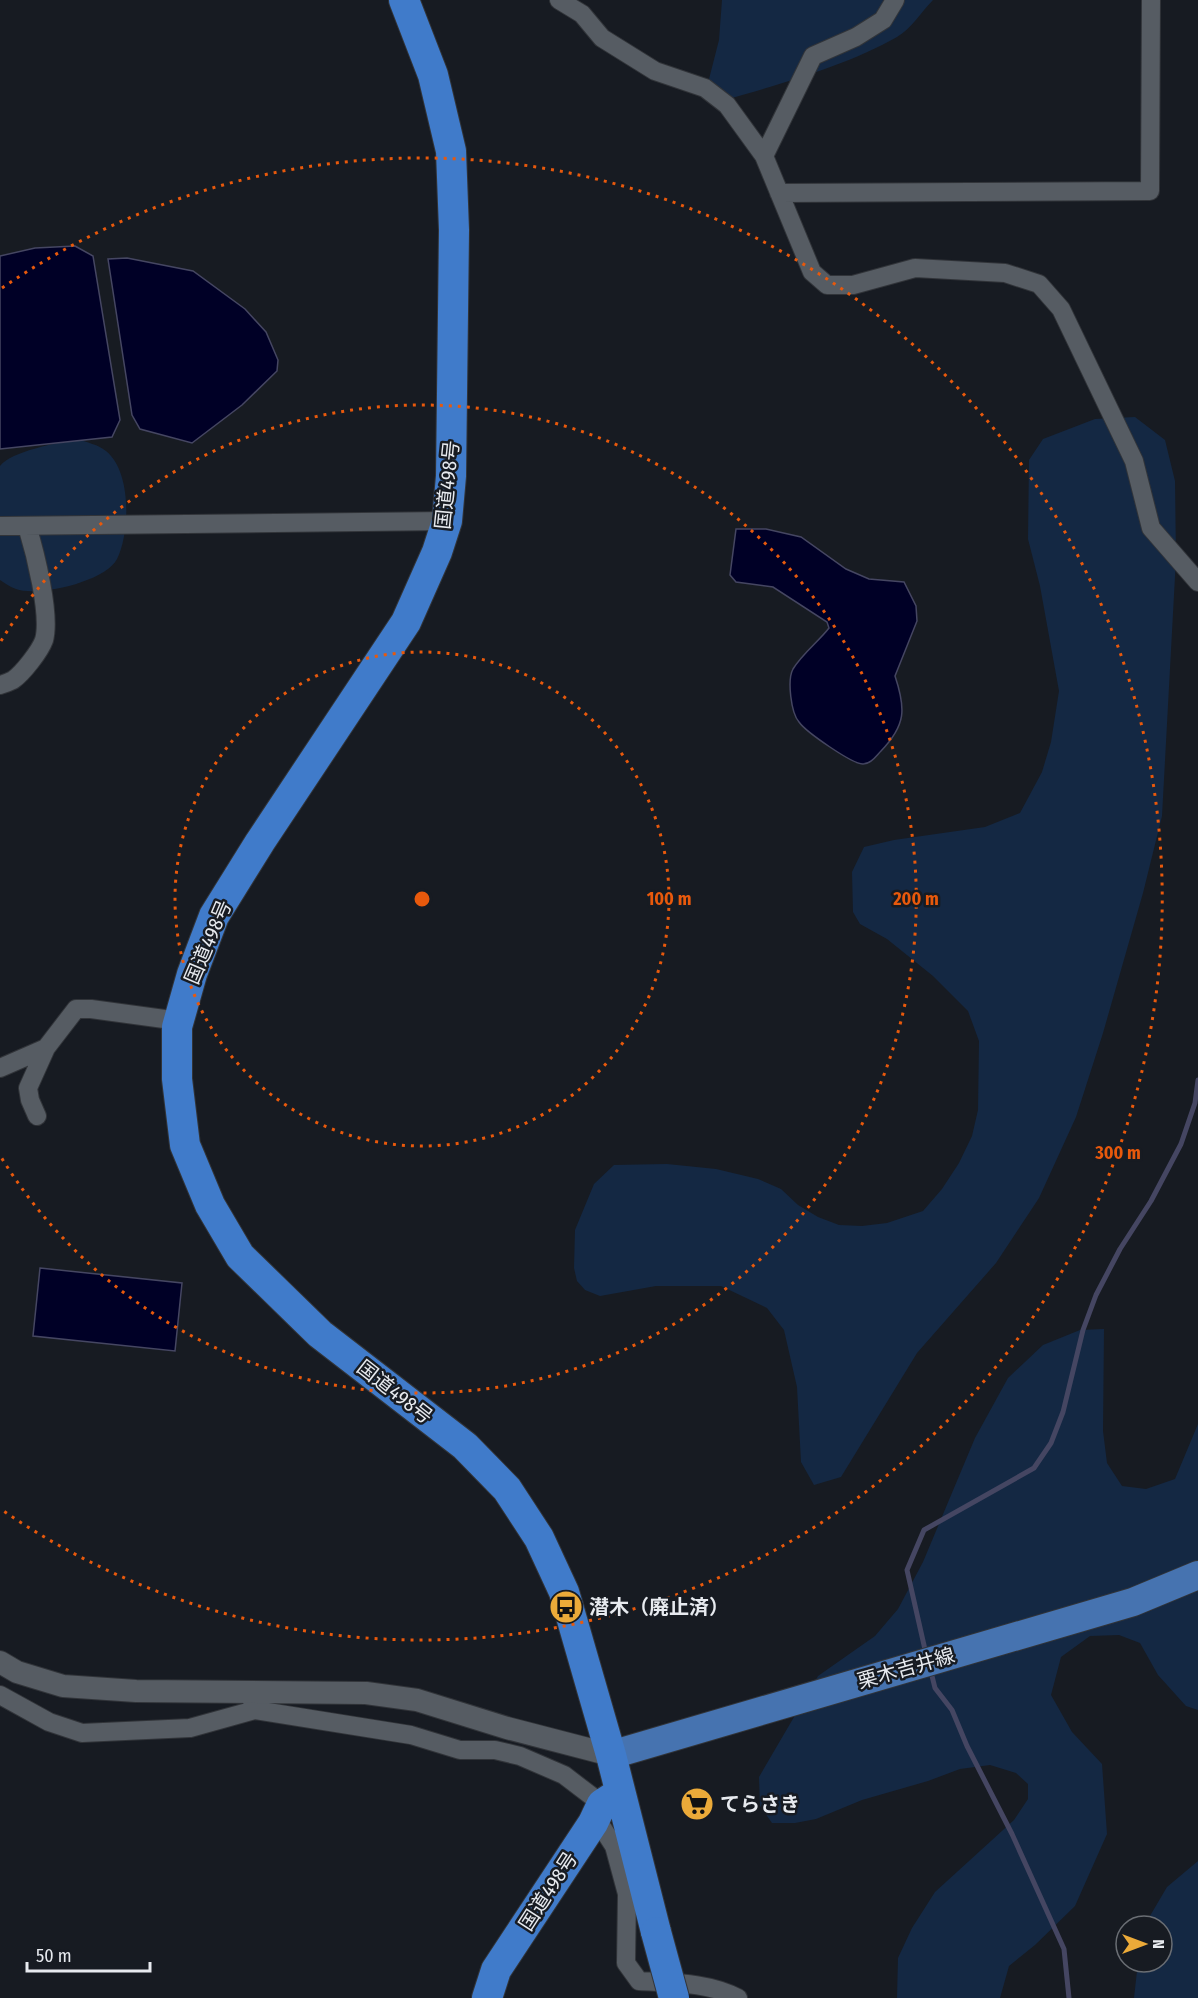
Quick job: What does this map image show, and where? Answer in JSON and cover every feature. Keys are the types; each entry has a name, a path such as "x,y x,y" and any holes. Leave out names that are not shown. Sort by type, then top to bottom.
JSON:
{"highway":[{"name":"国道498号","path":"404,0 433,75 451,151 454,253 451,476 447,521 437,552 406,622 260,842 214,916 192,974 179,1021 177,1079 185,1145 216,1215 240,1256 320,1334 465,1446 507,1489 539,1538 564,1592 611,1755 605,1806 496,1970 488,1998"},
{"name":"国道498号","path":"605,1806 656,1932 674,1998"}],"main road":[{"name":"栗木吉井線","path":"611,1755 1133,1602 1198,1575"}],"street":[{"path":"559,0 582,14 602,38 655,71 705,88 727,105 764,156 812,272 826,285 853,285 915,268 1005,273 1039,284 1061,309 1134,461 1151,528 1198,582"},
{"path":"764,156 813,56 856,37 883,20 896,0"},
{"path":"779,193 1150,191 1152,0"},
{"path":"0,526 447,521"},
{"path":"0,685 13,680 26,667 44,639 45,616 38,564 27,526"},
{"path":"37,1116 28,1088 46,1048 76,1009 179,1021"},
{"path":"0,1068 46,1048"},
{"path":"0,1662 17,1672 63,1686 252,1701 411,1735 460,1750 495,1750 520,1755 564,1775 605,1806 603,1829 614,1846 627,1894 626,1963 639,1981 698,1985 726,1991 738,1998"},
{"path":"0,1695 49,1722 82,1733 190,1728 252,1701 366,1693 417,1700 507,1728 611,1755"}],"shaded area":[{"path":"722,0 933,0 907,29 879,47 816,72 732,98 708,83 719,40"},
{"path":"75,246 93,256 120,420 112,437 0,449 0,256 35,248"},
{"path":"127,258 193,271 245,309 266,332 278,360 277,371 242,405 192,443 140,429 132,415 108,259"},
{"path":"1135,417 1165,440 1175,481 1176,558 1162,816 1143,893 1103,1033 1076,1117 1039,1198 996,1263 917,1353 841,1477 814,1485 801,1462 797,1387 784,1330 767,1308 721,1286 656,1286 600,1296 585,1290 577,1281 574,1268 575,1230 594,1184 614,1165 667,1164 716,1169 758,1179 781,1189 798,1205 818,1217 839,1225 862,1226 887,1223 923,1211 942,1189 959,1163 972,1136 978,1110 979,1041 968,1011 933,976 887,939 860,924 853,912 852,872 864,847 894,840 985,827 1020,813 1042,772 1051,742 1059,691 1040,586 1028,539 1029,460 1043,439 1095,419"},
{"path":"77,439 106,451 121,473 126,519 117,559 99,575 70,586 39,591 14,588 0,580 0,466 24,452"},
{"path":"736,529 766,529 801,537 846,569 869,579 904,582 916,606 917,621 895,676 901,698 901,716 899,725 889,742 868,763 857,763 830,747 810,733 796,718 790,688 791,674 801,658 829,628 827,622 773,587 736,582 730,575"},
{"path":"40,1268 182,1283 175,1351 33,1336"},
{"path":"1104,1329 1103,1431 1107,1463 1122,1486 1146,1489 1175,1479 1198,1424 1198,1710 1186,1706 1158,1675 1140,1643 1119,1635 1090,1636 1061,1657 1051,1695 1072,1732 1102,1764 1107,1834 1075,1906 1035,1945 1009,1966 1000,1998 897,1998 898,1958 912,1928 935,1892 1014,1820 1028,1799 1028,1784 1016,1773 990,1765 960,1769 862,1800 816,1819 795,1823 772,1823 760,1806 759,1777 818,1676 875,1636 898,1609 923,1562 975,1438 1008,1378 1043,1345 1080,1330"},
{"path":"1198,1861 1198,1998 1134,1998 1137,1974 1174,1974 1174,1914 1151,1914 1167,1887"}],"waterway":[{"path":"926,1654 907,1570 924,1530 1034,1468 1051,1443 1063,1412 1083,1330 1096,1295 1120,1249 1151,1201 1181,1144 1195,1103 1198,1080"},
{"path":"931,1672 935,1688 952,1710 1064,1949 1069,1998"}],"place":[{"name":"潜木（廃止済）","path":"566,1607"},
{"name":"てらさき","path":"697,1804"}]}
